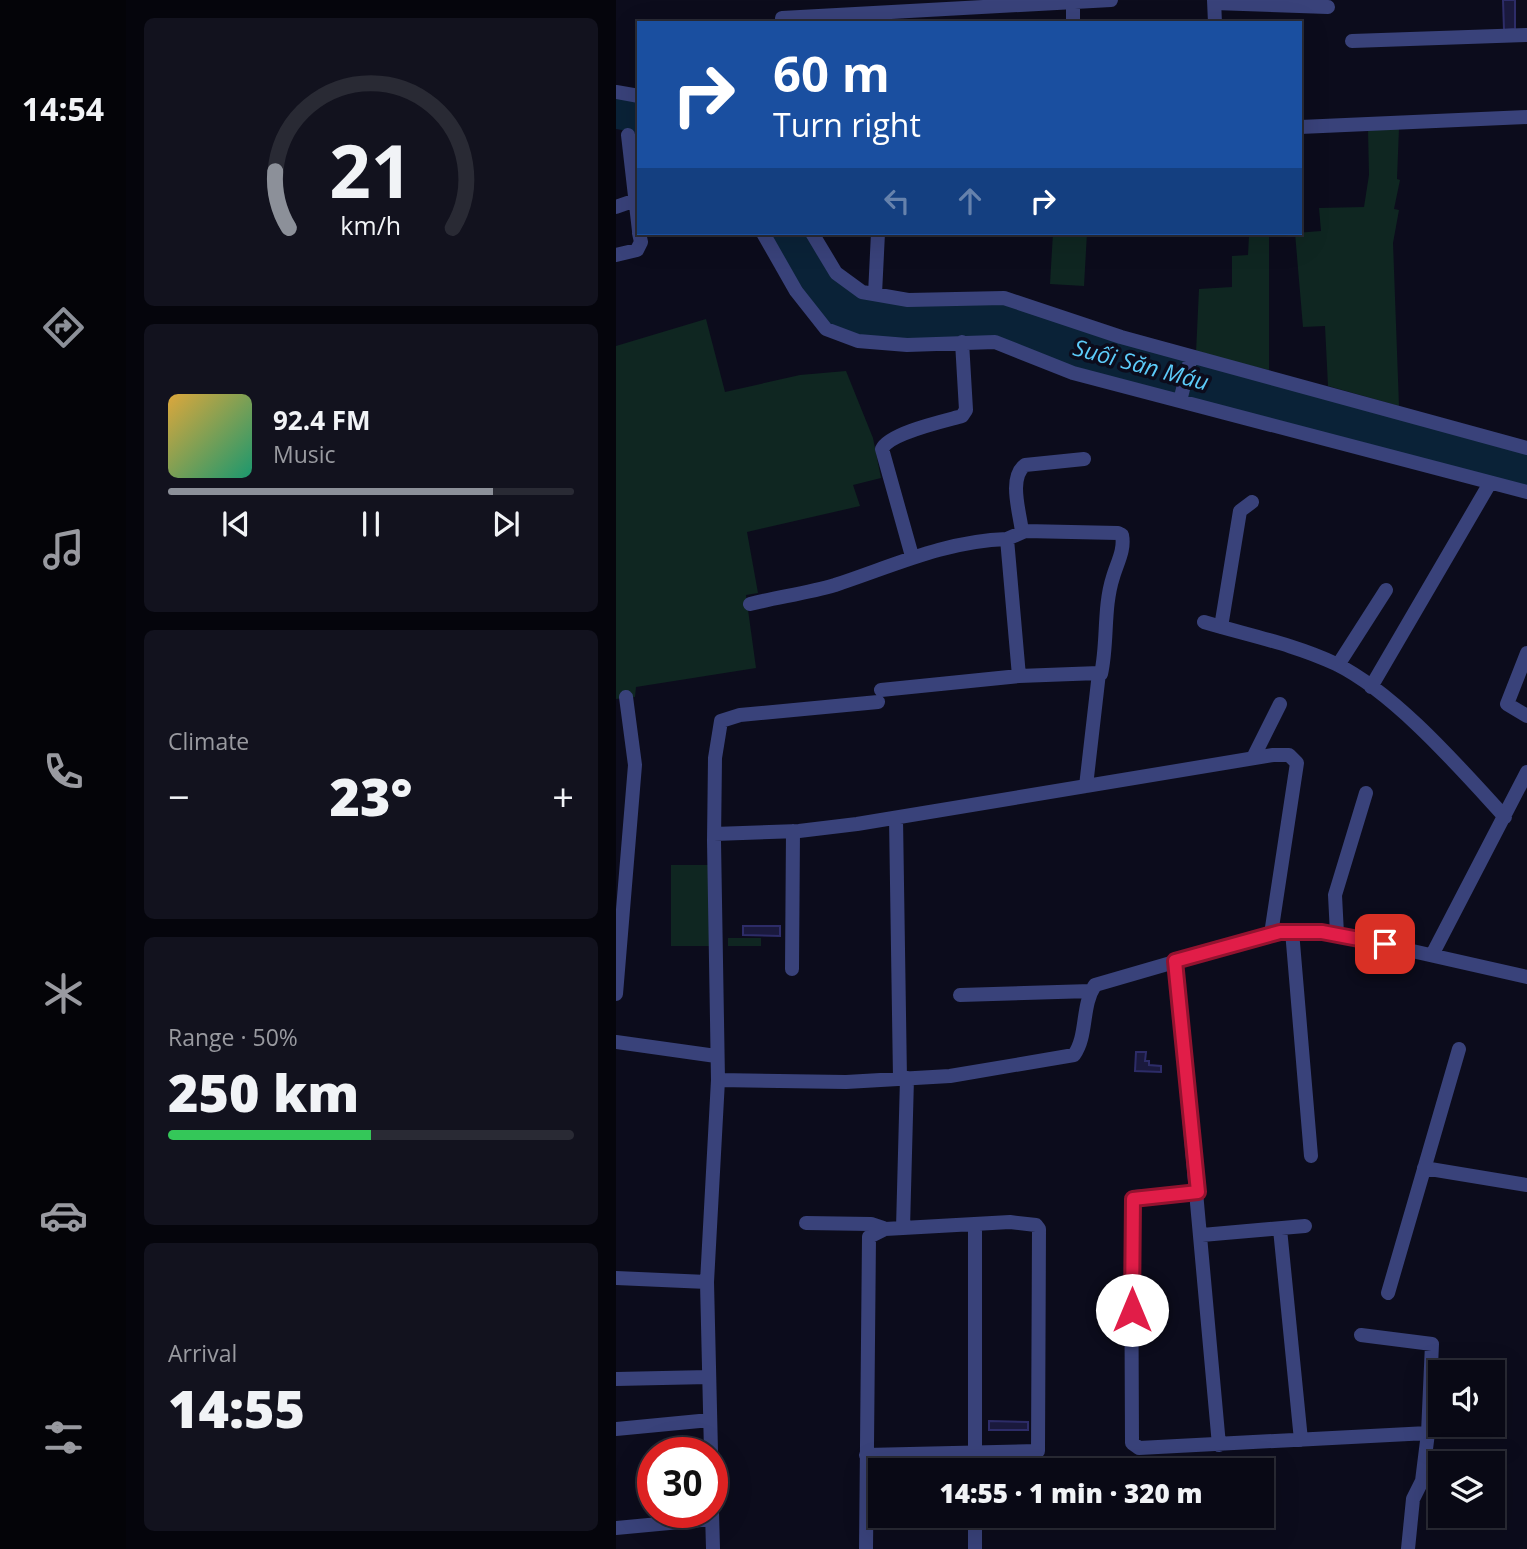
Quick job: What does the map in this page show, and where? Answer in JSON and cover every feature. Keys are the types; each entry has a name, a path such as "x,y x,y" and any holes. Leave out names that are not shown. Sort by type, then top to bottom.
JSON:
{"street":[{"path":"782,18 1111,0"},
{"path":"1215,21 1214,1 1328,7"},
{"path":"1073,2 1073,21"},
{"path":"1352,41 1527,35"},
{"path":"616,92 637,96"},
{"path":"1302,127 1527,117"},
{"path":"628,136 637,222"},
{"path":"616,207 633,201"},
{"path":"616,256 637,250 641,242 640,235"},
{"path":"764,235 796,291 826,329 858,341 907,345 995,342 1073,373 1527,492"},
{"path":"813,235 836,273 862,292 908,299 1004,298 1121,337 1527,449"},
{"path":"875,294 878,235"},
{"path":"912,556 882,449 885,443 900,436 962,416 967,410 962,342"},
{"path":"1180,401 1191,357"},
{"path":"1022,532 1016,480 1018,470 1025,465 1084,459"},
{"path":"1371,687 1490,483"},
{"path":"1221,627 1240,511 1252,502"},
{"path":"750,604 833,585 912,556 974,540 1007,539 1022,532 1072,531 1122,535 1122,550 1108,595 1105,653 1086,786"},
{"path":"1007,539 1019,676"},
{"path":"1338,665 1386,590"},
{"path":"1204,621 1316,655 1338,665 1371,687 1459,767 1506,817"},
{"path":"1527,653 1507,704 1527,716"},
{"path":"711,1437 707,1282 718,1080 714,834 715,758 721,721 740,715 1019,676 1101,674"},
{"path":"616,995 620,902 635,765 626,697"},
{"path":"1253,758 1280,704"},
{"path":"714,834 793,831 896,818 1253,758 1289,755 1297,763 1271,934"},
{"path":"1432,955 1527,772"},
{"path":"1337,933 1338,905 1335,895 1366,793"},
{"path":"896,818 904,1079 903,1228"},
{"path":"792,969 793,831"},
{"path":"1292,931 1311,1156"},
{"path":"718,1080 846,1082 950,1076 1074,1055 1079,1046 1087,998 1101,981 1271,934 1292,931 1337,933 1526,976"},
{"path":"1175,961 1219,1445"},
{"path":"960,995 1091,991"},
{"path":"616,1042 716,1056"},
{"path":"1388,1293 1459,1049"},
{"path":"1424,1168 1527,1185"},
{"path":"1198,1192 1136,1197 1131,1203 1132,1443 1139,1448 1428,1433 1422,1481 1413,1499 1408,1549"},
{"path":"806,1223 871,1224 885,1229 1031,1223 1039,1229 1038,1451 866,1455"},
{"path":"975,1225 975,1458"},
{"path":"1202,1236 1305,1226"},
{"path":"1280,1228 1301,1440"},
{"path":"866,1549 869,1237 885,1229"},
{"path":"616,1278 707,1282"},
{"path":"1361,1335 1432,1344 1431,1360"},
{"path":"616,1379 709,1377"},
{"path":"616,1429 710,1420"},
{"path":"616,1528 637,1525"},
{"path":"712,1528 713,1549"},
{"path":"975,1528 975,1549"}],"green space":[{"path":"1399,128 1397,179 1400,180 1394,209 1399,210 1393,243 1399,406 1328,386 1325,326 1303,327 1295,235 1321,231 1319,208 1364,207 1369,175 1368,130"},
{"path":"1053,235 1087,235 1084,286 1050,284"},
{"path":"1249,235 1269,235 1269,370 1196,353 1199,289 1232,287 1232,256 1248,255"},
{"path":"706,319 725,392 800,375 846,371 873,438 881,478 853,485 860,506 747,532 758,593 746,595 756,668 636,687 635,697 616,699 616,346"},
{"path":"671,865 711,865 710,946 671,946"},
{"path":"728,938 761,938 761,946 728,946"}],"water":[{"path":"616,97 637,101 637,133 616,129"},
{"name":"Suối Săn Máu","path":"769,235 809,235 859,296 1004,303 1527,453 1527,487 1078,370 998,339 908,340 859,337 829,325 800,289"}],"building":[{"path":"1503,0 1515,0 1515,29 1504,30"},
{"path":"743,926 780,926 780,936 743,935"},
{"path":"1136,1052 1146,1052 1145,1061 1149,1061 1149,1065 1161,1066 1161,1072 1135,1071"},
{"path":"989,1421 1028,1422 1028,1430 989,1430"}],"route":[{"path":"1132,1310 1133,1199 1198,1192 1175,961 1292,931 1337,933 1385,944"}]}
